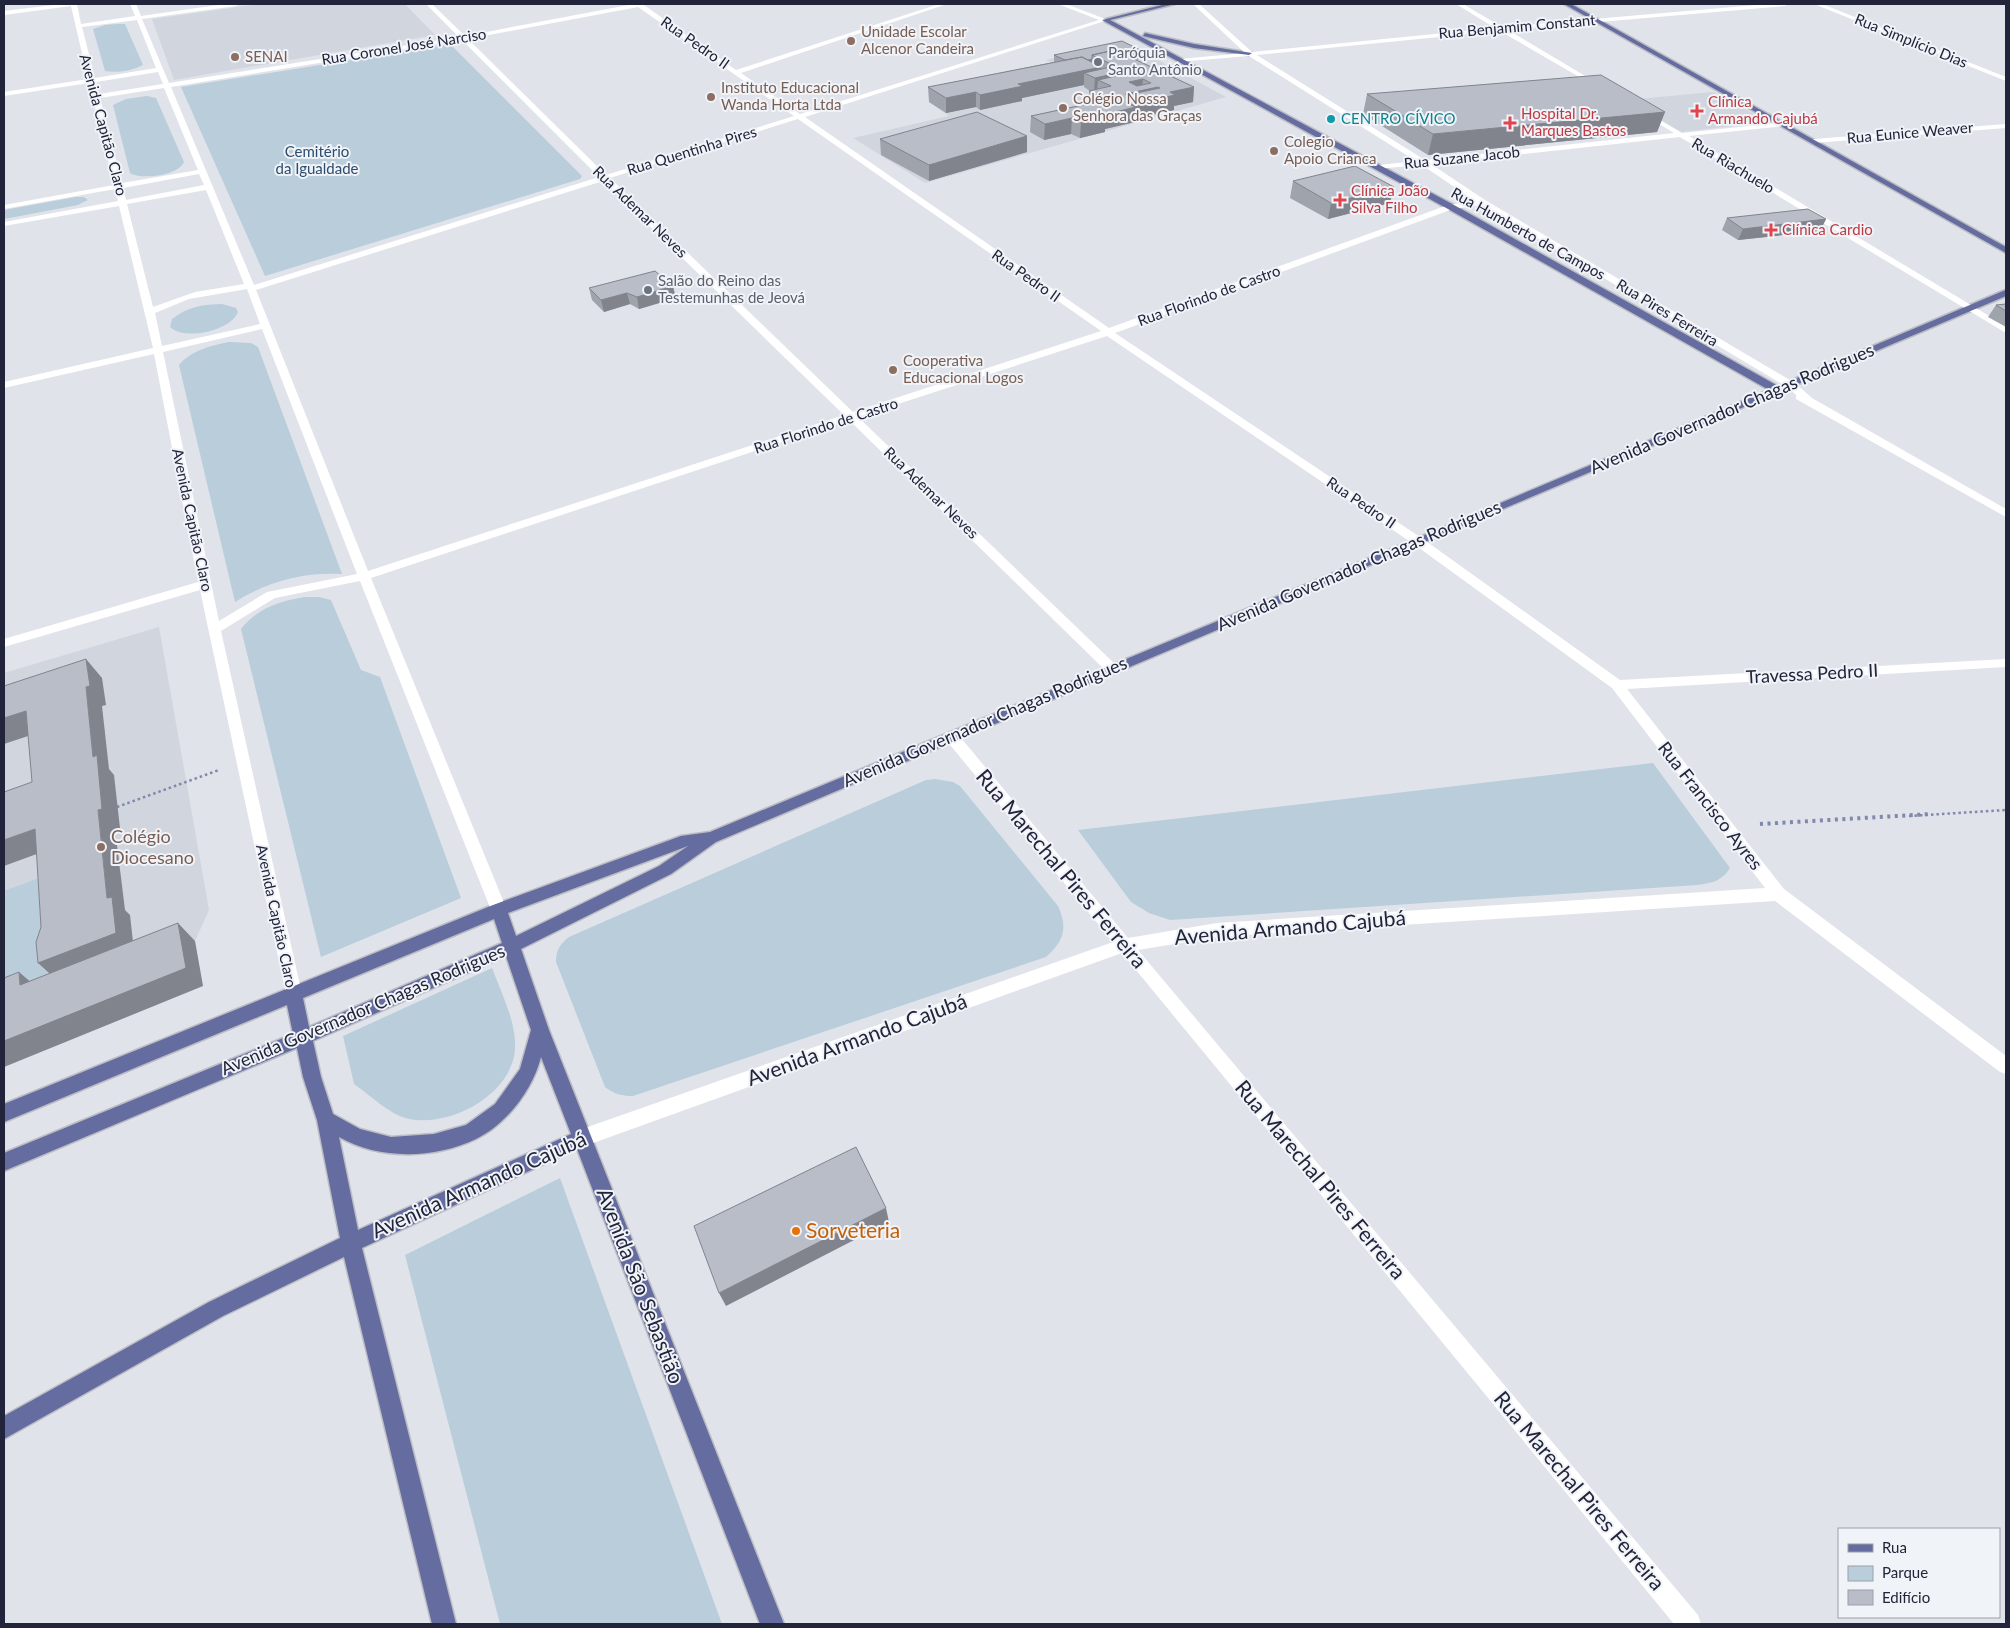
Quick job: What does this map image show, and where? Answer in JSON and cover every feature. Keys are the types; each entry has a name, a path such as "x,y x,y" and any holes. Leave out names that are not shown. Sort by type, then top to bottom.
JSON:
{"main road":[{"path":"1105,20 1172,4"},
{"path":"1567,4 2006,250"},
{"name":"Rua Humberto de Campos","path":"1105,20 1451,207 1777,390"},
{"path":"1120,28 1194,46 1249,52"},
{"name":"Avenida Governador Chagas Rodrigues","path":"4,1162 302,1038 511,946 665,870 711,838 951,736 1419,542 2006,293"},
{"name":"Avenida Governador Chagas Rodrigues","path":"4,1113 499,910 686,840 711,838"},
{"path":"499,910 511,946"},
{"name":"Avenida São Sebastião","path":"511,946 540,1030 772,1624"},
{"name":"Avenida Capitão Claro","path":"293,994 302,1038"},
{"path":"326,1120 356,1137 391,1146 434,1143 471,1132 501,1110 528,1073 540,1030"},
{"path":"302,1038 326,1120 351,1243 444,1624"},
{"name":"Avenida Armando Cajubá","path":"4,1428 216,1308 351,1243 582,1138"}],"street":[{"path":"133,4 165,86 203,171 251,288 264,326 499,910"},
{"path":"78,26 236,4"},
{"name":"Rua Ademar Neves","path":"429,4 605,178 1112,669"},
{"name":"Rua Coronel José Narciso","path":"93,88 165,86 462,38 639,4"},
{"name":"Rua Pedro II","path":"639,4 798,118 1108,332 1419,542"},
{"path":"736,72 944,4"},
{"path":"1061,4 1105,20"},
{"name":"Rua Pires Ferreira","path":"1196,4 1249,52 1423,162 1482,202 1791,385 1808,400"},
{"path":"1459,4 1608,92"},
{"name":"Rua Benjamim Constant","path":"1179,61 1249,52 1500,28 1786,4"},
{"name":"Rua Simplício Dias","path":"1817,4 2006,79"},
{"path":"4,13 73,5"},
{"path":"4,20 73,5"},
{"name":"Avenida Capitão Claro","path":"73,5 150,312 156,350 204,584 293,994"},
{"name":"Rua Quentinha Pires","path":"150,312 164,304 180,299 229,288 251,288 798,118 1105,20"},
{"path":"4,102 93,88 159,70"},
{"path":"4,94 93,88"},
{"name":"Rua Riachuelo","path":"1632,106 2006,330"},
{"name":"Rua Suzane Jacob","path":"1378,168 1784,124"},
{"name":"Rua Eunice Weaver","path":"1814,141 2006,126"},
{"path":"4,207 203,171"},
{"path":"4,224 209,187"},
{"name":"Rua Florindo de Castro","path":"215,629 271,595 365,576 1108,332 1451,207 1482,202"},
{"path":"4,385 264,326"},
{"path":"1777,390 1808,400 2006,514"},
{"name":"Rua Francisco Ayres","path":"1419,542 1617,685 1778,894 2006,1066"},
{"path":"4,643 204,584"},
{"name":"Travessa Pedro II","path":"1617,685 2006,663"},
{"name":"Rua Marechal Pires Ferreira","path":"951,736 1689,1624"},
{"name":"Avenida Armando Cajubá","path":"582,1138 1125,945 1217,930 1778,894"}],"path":[{"path":"117,807 244,762"},
{"path":"1727,826 2006,810"}],"shaded area":[{"name":"SENAI","path":"260,4 405,4 435,35 174,80 152,19"},
{"name":"Colégio Nossa Senhora das Graças","path":"1123,41 1226,97 925,183 853,138 949,116 929,102 1070,74 1046,60"},
{"name":"Clínica Armando Cajubá","path":"1713,92 1769,122 1681,132 1627,100"},
{"name":"Colégio Diocesano","path":"159,627 209,910 195,941 203,986 4,1067 4,673"}],"green space":[{"path":"125,24 143,65 124,71 105,71 93,29"},
{"name":"Cemitério da Igualdade","path":"451,45 582,176 580,179 265,276 181,87"},
{"path":"147,96 156,98 184,162 175,171 159,175 142,176 130,173 113,105 126,99"},
{"path":"84,197 88,200 78,205 4,219 4,210"},
{"path":"222,304 236,308 238,312 234,319 217,329 207,332 186,333 170,327 172,319 190,309"},
{"path":"229,342 251,343 258,347 342,574 300,576 286,579 260,588 235,602 179,365 196,352"},
{"path":"305,597 319,597 331,600 361,670 380,677 461,898 321,957 241,629 262,611 278,603"},
{"path":"1653,763 1730,868 1720,879 1697,885 1170,920 1149,913 1131,902 1078,830"},
{"path":"935,779 953,782 960,786 1058,906 1063,921 1063,934 1057,945 1046,957 633,1096 618,1094 605,1087 556,962 561,945 569,937 926,780"},
{"path":"42,877 50,982 4,1000 4,891"},
{"path":"492,968 509,1013 515,1041 513,1059 506,1076 495,1090 480,1102 463,1111 445,1118 426,1120 402,1117 380,1104 354,1084 343,1036"},
{"path":"560,1178 722,1624 500,1624 405,1255"}],"building":[{"path":"1122,41 1140,50 1122,53 1115,50 1092,55 1092,59 1088,60 1082,57 1065,60 1054,55"},
{"path":"1115,50 1194,87 1170,92 1175,95 1131,105 1136,107 1102,115 1106,117 1081,123 1072,118 1045,124 1031,116 1106,100 1089,91 1111,86 1098,80 1129,73 1126,71 1095,78 1084,73 1115,66 1092,55","holes":["1143,79 1151,83 1137,86 1129,82","1158,87 1160,88 1125,94"]},
{"path":"1082,57 1101,67 1018,84 1023,86 980,95 976,92 946,98 928,87"},
{"path":"1601,75 1665,112 1433,134 1367,94"},
{"path":"977,112 1027,136 929,165 880,139"},
{"path":"1355,166 1394,187 1331,203 1293,181"},
{"path":"1808,209 1826,219 1743,229 1727,218"},
{"path":"655,271 673,286 637,297 627,293 601,300 589,288"},
{"path":"2006,304 2006,311 1996,305"},
{"path":"86,659 90,686 86,687 93,757 97,755 102,809 98,810 107,898 112,897 116,933 38,963 36,942 41,927 35,829 4,840 4,792 32,782 26,711 4,718 4,686"},
{"path":"178,923 186,968 4,1041 4,978 19,972 20,985"},
{"name":"Sorveteria","path":"856,1147 886,1208 719,1293 694,1226"}],"place":[{"name":"Unidade Escolar Alcenor Candeira","path":"851,41"},
{"name":"SENAI","path":"235,57"},
{"name":"Paróquia Santo Antônio","path":"1098,62"},
{"name":"Instituto Educacional Wanda Horta Ltda","path":"711,97"},
{"name":"Colégio Nossa Senhora das Graças","path":"1063,108"},
{"name":"Clínica Armando Cajubá","path":"1697,111"},
{"name":"CENTRO CÍVICO","path":"1331,119"},
{"name":"Hospital Dr. Marques Bastos","path":"1510,123"},
{"name":"Colegio Apoio Crianca","path":"1274,151"},
{"name":"Clínica João Silva Filho","path":"1340,200"},
{"name":"Clínica Cardio","path":"1771,230"},
{"name":"Salão do Reino das Testemunhas de Jeová","path":"648,290"},
{"name":"Cooperativa Educacional Logos","path":"893,370"},
{"name":"Colégio Diocesano","path":"101,847"},
{"name":"Sorveteria","path":"796,1231"}]}
